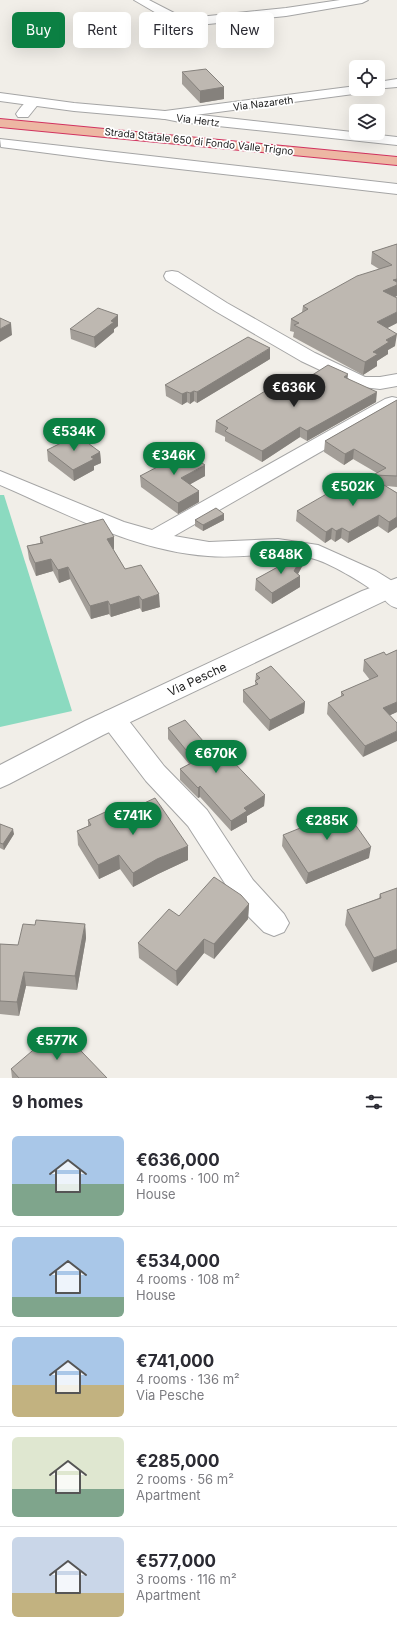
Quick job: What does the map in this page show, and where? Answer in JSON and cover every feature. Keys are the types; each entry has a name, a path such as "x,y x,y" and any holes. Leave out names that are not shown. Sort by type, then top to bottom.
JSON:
{"highway":[{"name":"Strada Statale 650 di Fondo Valle Trigno","path":"6,125 397,161"}],"street":[{"path":"140,0 174,18 199,21 286,12 362,0"},
{"path":"385,85 397,83"},
{"name":"Via Nazareth","path":"165,114 233,107 349,91"},
{"name":"Via Hertz","path":"0,97 33,102 165,114 188,119 397,141"},
{"path":"23,114 33,102"},
{"path":"6,125 0,143 116,158 397,189"},
{"path":"172,276 221,307 308,357 361,382 380,384 397,380"},
{"path":"153,538 392,403"},
{"path":"0,477 116,527 171,543 209,549 278,546 318,552 368,576 394,592"},
{"name":"Via Pesche","path":"0,777 113,719 394,592"},
{"path":"113,719 170,790 185,802 201,822 246,893 260,911 274,923"}],"green space":[{"path":"0,495 4,495 72,711 0,727"}],"building":[{"path":"206,69 224,87 200,91 182,72"},
{"path":"397,244 397,279 393,280 397,282 397,285 383,291 397,298 397,312 377,322 397,334 386,340 389,342 373,352 378,354 365,362 294,325 299,323 291,319 308,309 303,306 357,276 392,265 372,252"},
{"path":"98,308 118,315 111,321 114,322 94,337 70,329"},
{"path":"0,318 11,323 0,329"},
{"path":"248,337 270,348 197,392 194,391 182,394 165,385"},
{"path":"328,365 348,374 344,377 377,392 307,431 300,427 262,451 225,431 228,428 216,421 275,385 287,391"},
{"path":"397,400 397,476 373,475 386,468 354,449 345,454 325,441"},
{"path":"77,435 100,452 91,457 94,459 73,470 47,450"},
{"path":"182,450 205,465 181,478 199,491 178,503 140,476 163,464 160,462"},
{"path":"371,477 397,493 397,517 389,522 379,515 349,532 342,528 336,531 332,528 326,532 297,511 330,492 337,497"},
{"path":"216,508 224,514 203,525 195,520"},
{"path":"103,519 114,537 107,539 125,569 141,565 159,594 142,600 139,596 110,605 108,601 90,606 68,567 58,570 51,559 35,563 27,546 43,543 40,537"},
{"path":"305,552 294,571 300,576 272,593 256,579"},
{"path":"397,650 397,702 383,708 397,723 397,731 365,746 328,703 344,695 341,692 378,676 364,660 384,652 386,655"},
{"path":"271,666 305,702 270,720 243,690 258,684 255,681 260,678 256,674"},
{"path":"185,720 216,756 224,752 265,795 244,808 247,811 231,821 200,786 198,788 180,769 195,761 168,728"},
{"path":"155,798 188,846 157,859 133,873 119,855 98,865 77,831 91,825 88,820 114,808 119,815"},
{"path":"345,810 371,847 308,873 283,835"},
{"path":"0,824 13,829 3,844 0,843"},
{"path":"214,877 241,895 249,904 214,944 204,939 176,971 138,943 169,909 179,916"},
{"path":"397,888 397,949 374,958 347,910 381,898 380,894"},
{"path":"36,920 85,924 75,976 24,972 17,1002 0,1001 0,944 18,945 23,924 35,925"},
{"path":"59,1028 107,1078 19,1078 11,1069"}]}
